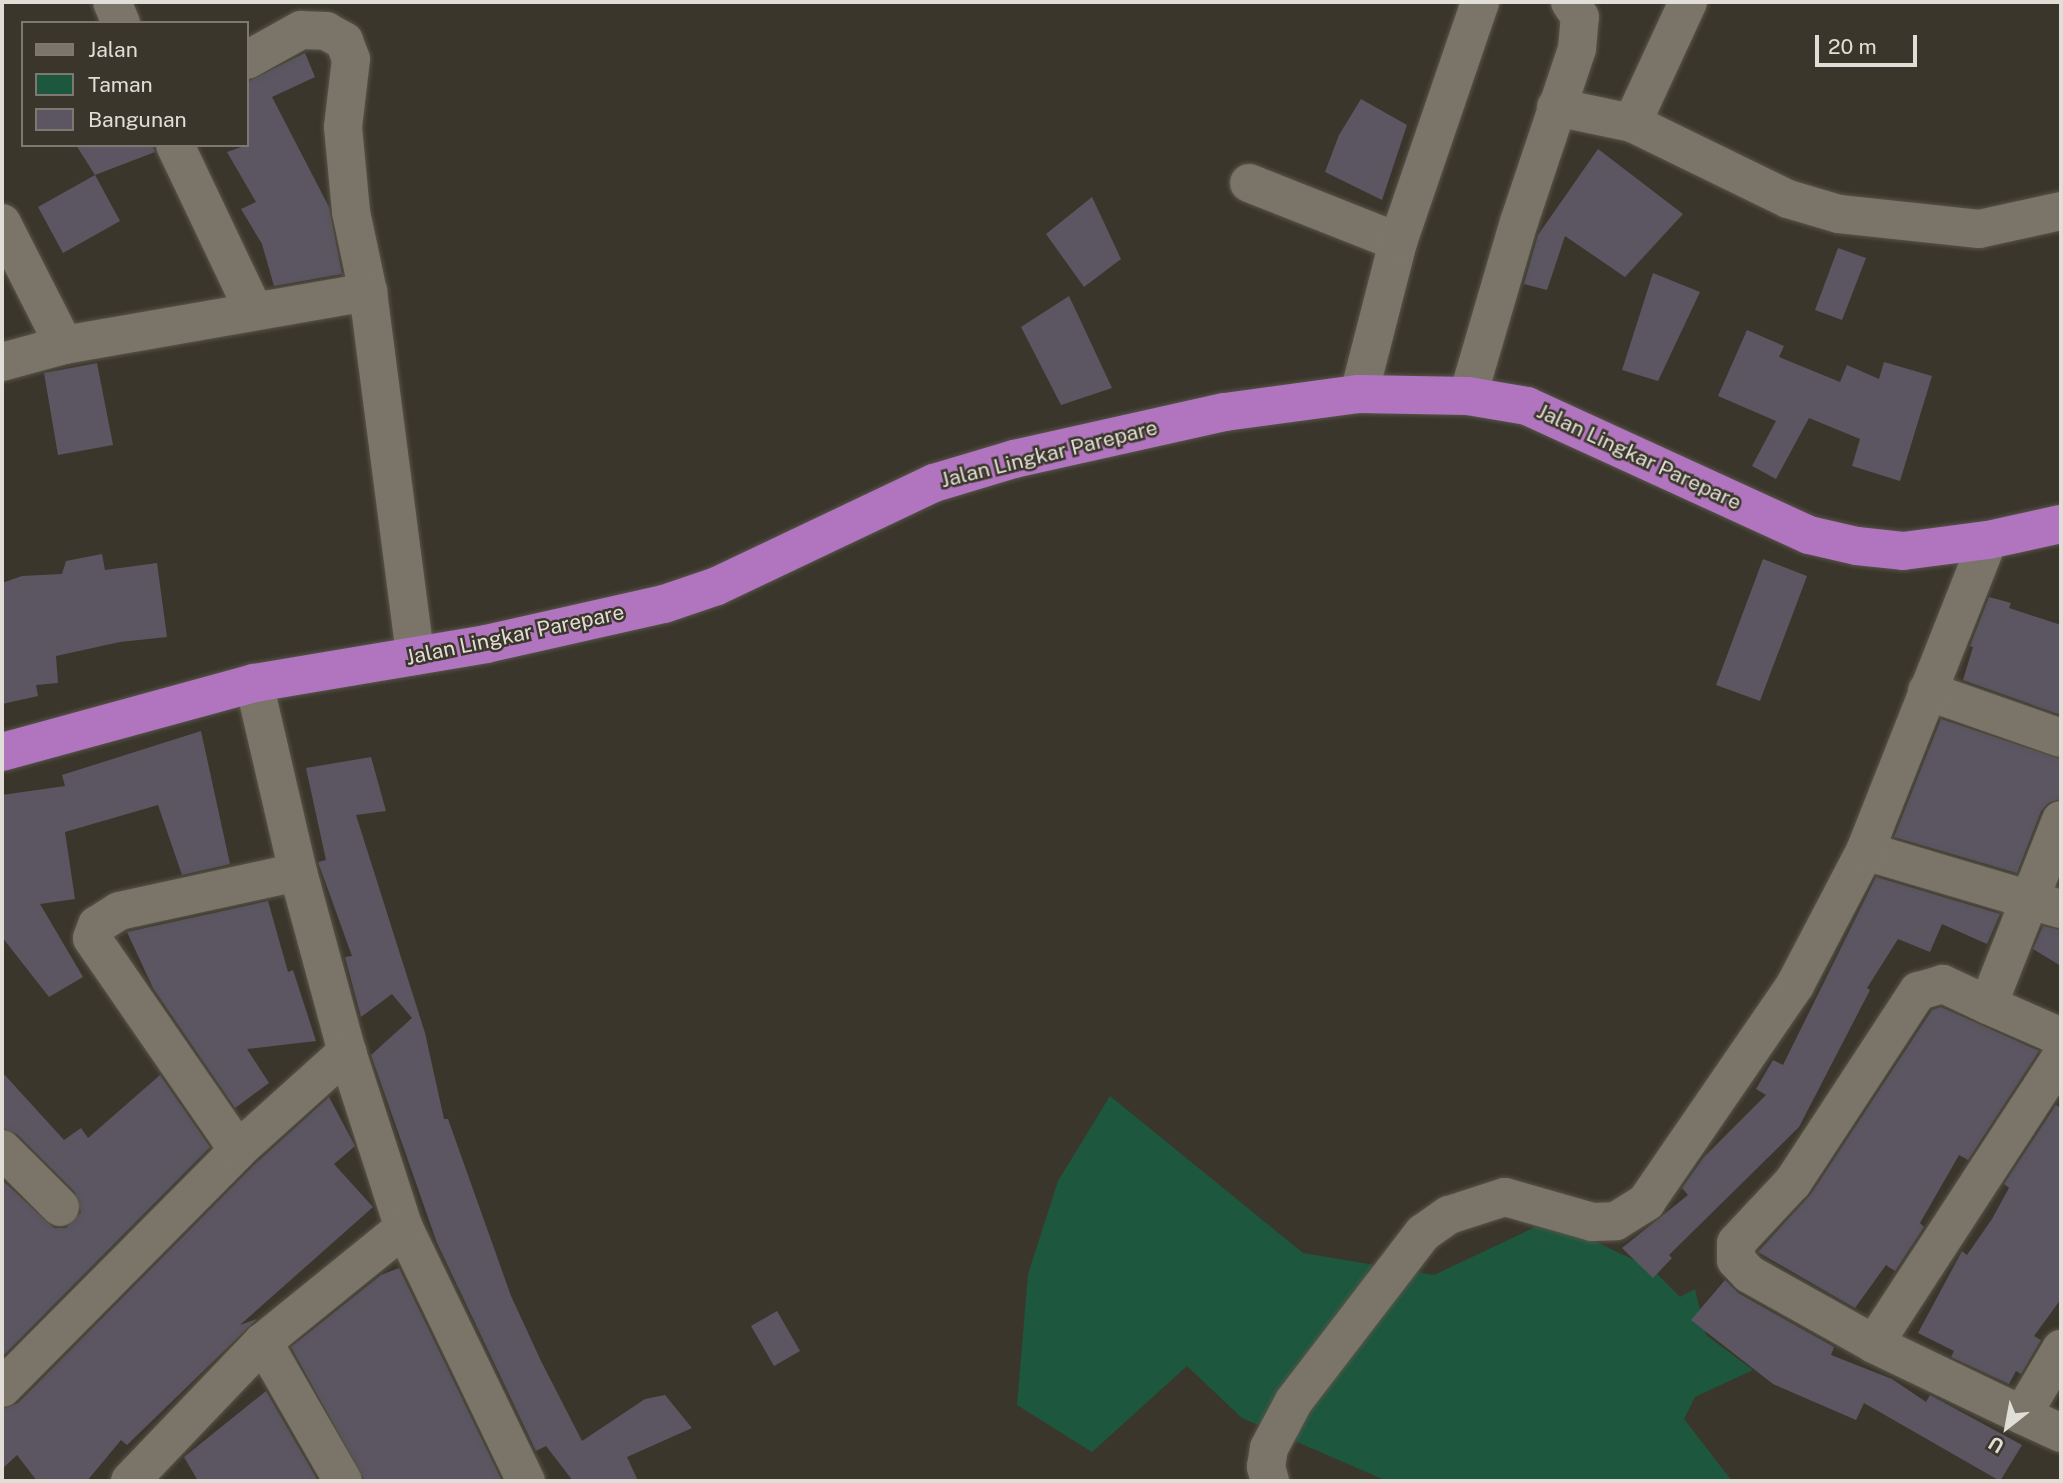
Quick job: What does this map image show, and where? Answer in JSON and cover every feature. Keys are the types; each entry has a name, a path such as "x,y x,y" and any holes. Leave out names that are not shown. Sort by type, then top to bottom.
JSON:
{"highway":[{"name":"Jalan Lingkar Parepare","path":"2,752 254,683 579,625 696,593 934,483 1014,459 1225,412 1359,394 1468,396 1527,406 1572,424 1809,535 1902,551 1988,540 2061,524"}],"street":[{"path":"112,2 120,21"},
{"path":"1359,394 1398,242 1480,2"},
{"path":"1468,396 1556,107 1582,31 1580,17 1570,2"},
{"path":"1632,123 1688,2"},
{"path":"248,59 301,30 326,31 344,41 351,59 343,127 351,212 368,292 415,656"},
{"path":"1556,107 1632,123 1788,200 1839,214 1941,228 1979,229 2061,211"},
{"path":"176,147 254,311"},
{"path":"1249,183 1398,242"},
{"path":"2,223 64,345"},
{"path":"2,362 64,345 368,292"},
{"path":"1270,1481 1266,1467 1269,1448 1294,1401 1423,1233 1449,1215 1505,1197 1592,1222 1616,1222 1646,1202 1795,985 1866,851 1988,540"},
{"path":"254,683 298,872 346,1052 404,1228 526,1481"},
{"path":"1927,691 2061,738"},
{"path":"1988,1005 2046,904 2061,820"},
{"path":"1866,851 2046,904"},
{"path":"238,1150 92,938 97,925 119,911 298,872"},
{"path":"2061,1037 1943,984 1932,983 1918,991 1793,1182 1736,1243 1736,1260 1749,1274 1874,1344 2061,1433"},
{"path":"2,1388 238,1150 346,1052"},
{"path":"1874,1344 2061,1057"},
{"path":"2,1149 61,1207"},
{"path":"150,1474 263,1342 404,1228"},
{"path":"263,1342 343,1481"},
{"path":"2022,1415 2061,1349"}],"green space":[{"path":"1110,1096 1303,1253 1434,1275 1550,1220 1651,1268 1680,1297 1695,1289 1706,1335 1753,1370 1695,1397 1684,1419 1732,1481 1387,1481 1242,1418 1187,1366 1092,1452 1017,1405 1028,1274 1058,1181"}],"building":[{"path":"305,53 315,77 272,97 329,207 342,274 274,286 262,244 241,209 256,202 227,152 248,147 248,82"},
{"path":"1361,99 1407,125 1382,200 1325,172 1339,135"},
{"path":"77,147 154,147 155,152 95,175"},
{"path":"1598,149 1683,214 1625,277 1565,236 1547,290 1524,284 1538,235"},
{"path":"95,175 120,221 63,253 38,207"},
{"path":"1092,197 1121,259 1084,287 1046,234"},
{"path":"1838,248 1866,258 1842,320 1815,310"},
{"path":"1653,273 1700,292 1658,381 1622,370"},
{"path":"1069,296 1112,388 1061,405 1021,327"},
{"path":"1747,330 1784,346 1779,357 1840,382 1847,365 1879,379 1884,362 1932,376 1900,481 1852,466 1860,439 1809,418 1776,479 1752,466 1776,421 1718,396"},
{"path":"97,363 113,445 58,455 44,373"},
{"path":"102,554 105,570 157,563 167,637 120,642 56,656 58,683 36,685 38,696 2,704 2,583 22,576 62,574 66,561"},
{"path":"1763,559 1807,576 1760,701 1716,685"},
{"path":"1989,597 2011,603 2009,608 2061,625 2061,715 1963,680 1973,647 1970,646"},
{"path":"1941,719 2061,759 2061,799 2048,803 2041,811 2017,873 1894,837"},
{"path":"201,731 230,864 182,875 158,805 65,832 75,899 40,904 83,977 49,997 2,937 2,795 65,786 62,775"},
{"path":"371,757 386,811 356,815 425,1033 444,1119 448,1119 511,1296 541,1361 582,1441 645,1399 665,1395 692,1428 627,1457 638,1481 573,1481 546,1446 536,1451 437,1243 371,1055 412,1018 392,994 361,1017 345,957 352,956 318,862 326,860 306,768"},
{"path":"1876,877 2000,914 1987,944 1942,924 1930,952 1898,939 1867,988 1870,990 1799,1127 1669,1255 1672,1258 1653,1278 1622,1248 1688,1195 1682,1188 1704,1157 1766,1095 1756,1089 1773,1060 1783,1065"},
{"path":"268,901 288,972 293,970 316,1041 247,1049 269,1083 235,1108 153,988 127,932"},
{"path":"2043,926 2061,930 2061,966 2033,949"},
{"path":"1941,1007 2039,1051 1968,1160 1959,1155 1920,1223 1924,1227 1895,1271 1886,1265 1855,1308 1758,1252 1811,1194 1932,1010"},
{"path":"2,1072 64,1140 81,1128 88,1138 160,1075 210,1147 2,1357 2,1180 54,1228 66,1228 81,1212 75,1192 17,1134 2,1128"},
{"path":"329,1097 355,1146 334,1164 373,1207 240,1325 257,1319 127,1445 121,1440 87,1481 37,1481 17,1455 2,1469 2,1409 18,1403 253,1166"},
{"path":"2056,1105 2061,1108 2061,1299 2034,1336 2041,1340 2021,1374 2016,1371 2009,1384 1951,1357 1954,1351 1918,1333 1962,1251 1967,1255 1992,1219 2009,1188 2004,1184"},
{"path":"399,1268 502,1481 365,1481 291,1347 381,1275"},
{"path":"1725,1280 1738,1293 1834,1347 1831,1355 1892,1379 1926,1402 1930,1395 2022,1445 2000,1481 1864,1403 1856,1420 1773,1384 1691,1320"},
{"path":"777,1311 800,1351 774,1366 751,1326"},
{"path":"266,1391 318,1481 198,1481 184,1457"}]}
